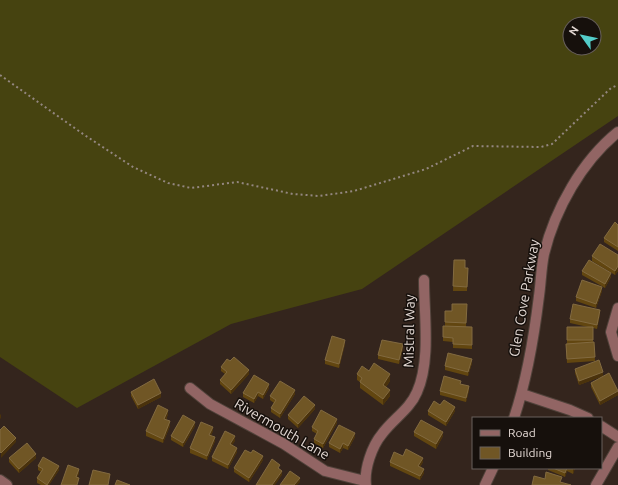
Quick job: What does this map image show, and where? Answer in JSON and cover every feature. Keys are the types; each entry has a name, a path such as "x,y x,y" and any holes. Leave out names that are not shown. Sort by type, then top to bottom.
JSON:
{"street":[{"name":"Glen Cove Parkway","path":"514,417 522,394 540,295 540,275 551,231 579,176 601,146 618,132"},
{"name":"Mistral Way","path":"365,483 373,451 382,434 410,404 417,392 423,374 425,355 424,280"},
{"path":"618,308 611,332 618,356"},
{"name":"Rivermouth Lane","path":"190,388 210,404 284,444 325,470 365,483"},
{"path":"522,394 585,417"},
{"path":"602,427 618,437"},
{"path":"596,485 618,447"},
{"path":"485,485 493,469"},
{"path":"0,480 7,485"}],"path":[{"path":"0,75 123,160 168,184 197,188 237,182 293,194 319,196 354,190 426,169 473,146 540,147 552,144 611,88 618,85"}],"shaded area":[{"path":"0,0 618,0 618,116 362,289 231,324 77,408 0,357"}],"building":[{"path":"615,222 618,225 618,247 604,238"},
{"path":"600,244 618,255 618,266 615,271 592,256"},
{"path":"454,260 465,260 465,268 468,268 467,287 453,286"},
{"path":"589,260 611,273 605,284 582,271"},
{"path":"582,280 602,287 596,304 576,297"},
{"path":"452,304 467,304 466,323 445,322 445,311 452,311"},
{"path":"573,304 600,310 597,325 570,319"},
{"path":"443,326 472,327 472,345 453,344 453,338 443,337"},
{"path":"567,327 593,327 593,340 567,340"},
{"path":"332,336 345,340 339,364 325,360"},
{"path":"382,340 403,344 399,360 378,355"},
{"path":"594,342 595,357 567,359 566,344"},
{"path":"448,353 472,359 468,372 445,366"},
{"path":"234,357 249,370 231,390 220,380 227,372 221,367 227,359 230,361"},
{"path":"599,360 603,372 579,381 575,369"},
{"path":"374,363 390,374 383,385 390,390 383,399 360,382 362,378 357,374 362,366 369,371"},
{"path":"609,373 618,391 600,401 591,383"},
{"path":"254,375 269,384 263,395 258,392 254,399 243,393"},
{"path":"444,376 461,381 460,384 469,386 466,398 440,391"},
{"path":"154,379 161,393 138,405 131,392"},
{"path":"280,381 295,390 280,414 271,408 276,400 270,396"},
{"path":"304,396 315,405 298,424 288,415"},
{"path":"444,400 455,407 446,422 428,411 434,401 440,405"},
{"path":"158,405 168,410 164,419 170,421 163,439 146,431"},
{"path":"321,410 337,419 323,444 314,439 318,431 312,427"},
{"path":"183,415 195,422 183,443 171,436"},
{"path":"421,420 443,432 436,444 414,432"},
{"path":"201,422 213,427 209,435 215,437 207,456 190,448"},
{"path":"339,425 355,433 348,446 343,443 340,449 329,443"},
{"path":"4,426 16,438 1,453 0,430"},
{"path":"225,431 235,436 230,444 237,448 228,465 212,457"},
{"path":"27,443 36,454 19,469 9,458"},
{"path":"406,449 423,458 418,466 424,469 420,476 390,462 394,452 403,456"},
{"path":"245,450 251,453 253,450 263,456 249,478 234,468"},
{"path":"43,457 59,466 47,485 37,478 43,469 38,466"},
{"path":"272,459 280,465 278,468 282,471 272,485 256,485"},
{"path":"68,465 79,469 76,477 79,478 77,485 61,485"},
{"path":"555,469 567,469 565,473"},
{"path":"93,470 110,474 108,485 89,485"},
{"path":"290,471 300,478 294,485 280,485"},
{"path":"546,472 562,477 560,482 571,485 532,485 534,476 545,479"},
{"path":"117,480 130,485 115,485"}]}
